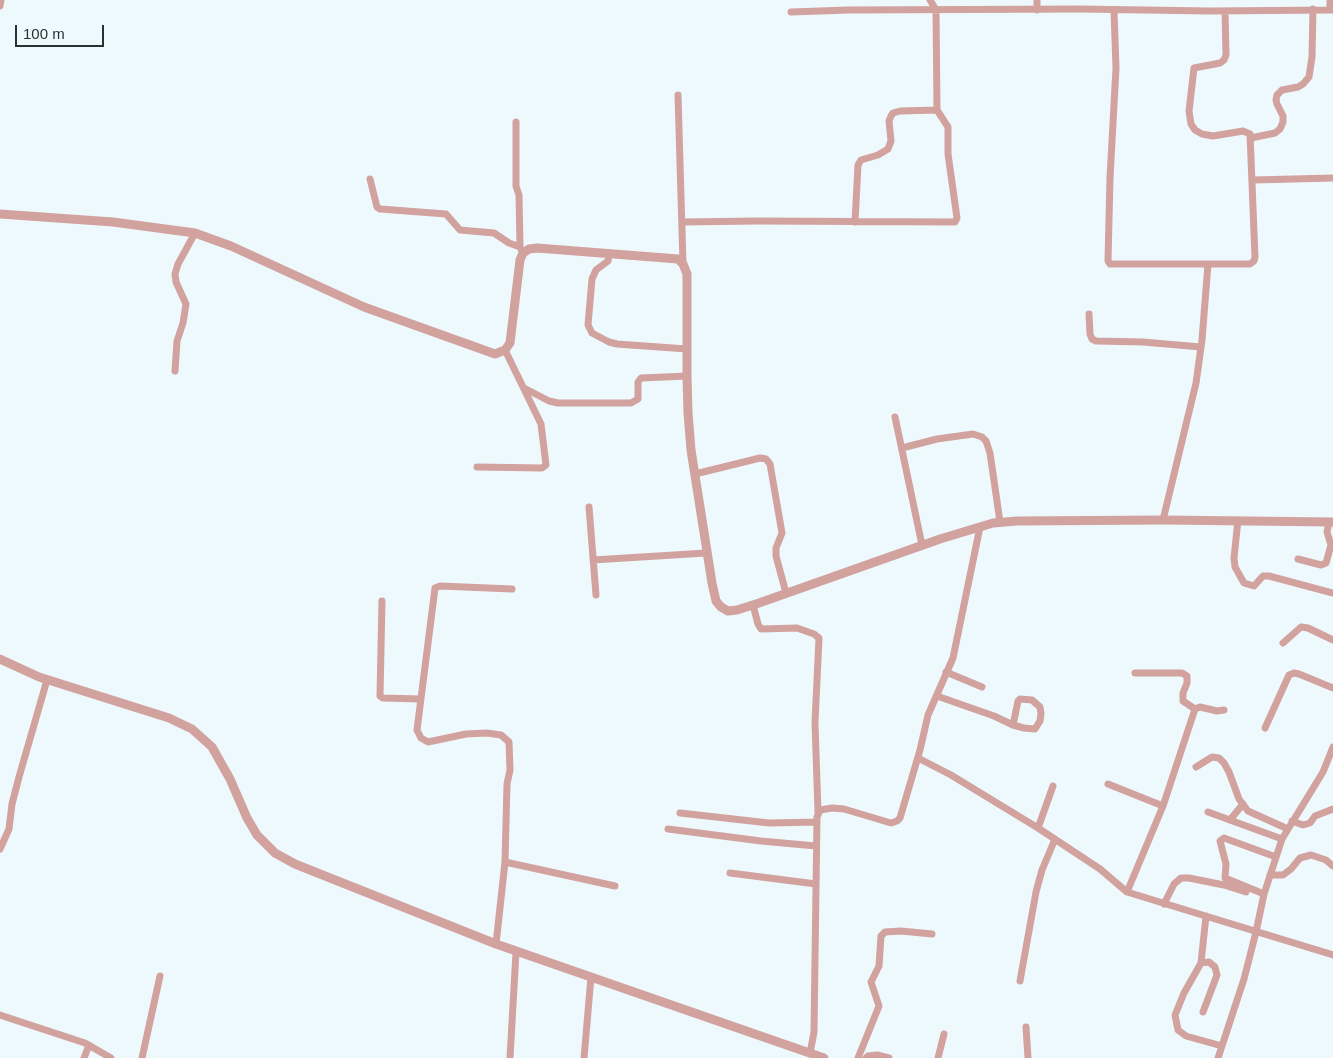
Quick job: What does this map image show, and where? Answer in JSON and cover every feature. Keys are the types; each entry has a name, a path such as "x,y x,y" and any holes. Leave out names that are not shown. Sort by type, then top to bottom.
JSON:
{"street":[{"path":"0,6 2,0"},
{"path":"683,222 956,221 948,154 948,127 937,110 936,10 930,0"},
{"path":"1037,0 1037,10"},
{"path":"791,12 1332,10 1330,0"},
{"path":"1251,138 1276,133 1280,129 1283,122 1276,100 1278,95 1282,90 1298,87 1309,77 1312,57 1313,9"},
{"path":"1114,11 1116,68 1108,261 1110,264 1250,264 1254,261 1251,138 1247,131 1214,136 1202,134 1195,130 1191,124 1189,111 1194,68 1220,63 1226,55 1225,11"},
{"path":"678,95 683,264 687,274 688,413 706,553 716,601 721,607 728,611 737,610 922,545 1000,522 1163,520 1331,522 1327,532 1331,545 1326,563 1322,565 1298,559"},
{"path":"855,222 858,164 861,160 878,156 888,149 891,141 889,121 893,112 937,110"},
{"path":"0,214 113,222 195,233 216,239 364,307 495,354 505,350 512,339 521,250 519,195 516,186 516,122"},
{"path":"1253,180 1333,178"},
{"path":"370,179 377,207 380,209 446,214 460,230 494,233 521,250 533,248 674,258 683,264"},
{"path":"175,371 177,341 183,323 186,304 176,282 175,274 178,264 195,233"},
{"path":"609,254 608,261 596,270 592,279 588,325 592,333 617,344 687,349"},
{"path":"1163,520 1194,392 1201,347 1208,264"},
{"path":"1089,314 1090,334 1096,342 1144,342 1201,347"},
{"path":"477,467 542,468 546,465 541,424 505,350"},
{"path":"524,388 549,401 558,403 632,403 637,401 639,397 638,382 641,378 687,376"},
{"path":"894,417 922,545"},
{"path":"902,448 937,439 973,434 982,437 986,441 990,453 1000,522"},
{"path":"695,474 760,458 766,459 770,464 782,533 776,548 776,556 786,593"},
{"path":"589,507 596,595"},
{"path":"1238,520 1234,558 1235,567 1244,583 1254,586 1263,576 1269,576 1333,593"},
{"path":"818,813 823,809 844,809 891,823 897,822 902,813 918,758 928,715 953,658 980,527"},
{"path":"593,560 706,553"},
{"path":"496,944 505,862 510,770 509,742 500,734 487,733 455,736 431,742 423,740 419,736 418,730 420,699 435,588 440,586 512,590"},
{"path":"382,601 380,696 383,698 420,699"},
{"path":"753,605 761,629 797,628 814,634 819,638 815,722 818,813 814,1032 810,1053"},
{"path":"1283,642 1301,627 1308,628 1333,640"},
{"path":"0,659 47,680 169,718 192,730 212,746 230,779 247,818 257,834 274,853 295,864 516,952 824,1058"},
{"path":"946,672 982,687"},
{"path":"1135,673 1182,673 1187,676 1183,701 1195,710"},
{"path":"1265,728 1289,675 1299,674 1333,688"},
{"path":"0,849 9,829 12,804 47,680"},
{"path":"937,696 994,716 1013,725 1035,730 1040,721 1040,706 1032,700 1020,699 1013,725"},
{"path":"1127,892 1163,806 1195,710 1200,707 1217,711 1224,710"},
{"path":"1218,1058 1244,979 1264,894 1282,839 1313,791 1333,747"},
{"path":"1196,767 1212,756 1219,758 1224,763 1239,799 1248,811 1288,829"},
{"path":"918,758 1038,828 1100,869 1127,892 1333,955"},
{"path":"1108,784 1163,806"},
{"path":"1038,828 1053,786"},
{"path":"1230,820 1243,804"},
{"path":"1292,822 1303,826 1310,823 1315,816 1333,809"},
{"path":"1208,812 1282,839"},
{"path":"680,813 769,823 817,822"},
{"path":"668,829 816,846"},
{"path":"1264,894 1225,878 1226,864 1220,841 1224,838 1276,856"},
{"path":"1020,981 1036,892 1042,870 1055,839"},
{"path":"1326,860 1333,854"},
{"path":"1270,875 1283,875 1300,858 1312,855 1326,860 1333,866"},
{"path":"505,862 615,886"},
{"path":"730,873 816,884"},
{"path":"1164,904 1174,884 1181,878 1198,879 1246,892"},
{"path":"1206,916 1201,963 1184,993 1175,1015 1178,1030 1186,1036 1222,1046"},
{"path":"858,1058 879,1006 871,982 878,966 881,936 885,932 901,931 932,934"},
{"path":"510,1058 516,952"},
{"path":"1201,963 1209,962 1215,967 1217,975 1203,1012"},
{"path":"142,1058 160,976"},
{"path":"584,1058 592,977"},
{"path":"0,1015 89,1045 111,1058"},
{"path":"1026,1028 1028,1058"},
{"path":"938,1058 944,1034"},
{"path":"84,1058 89,1045"},
{"path":"866,1058 877,1055 888,1058"}]}
